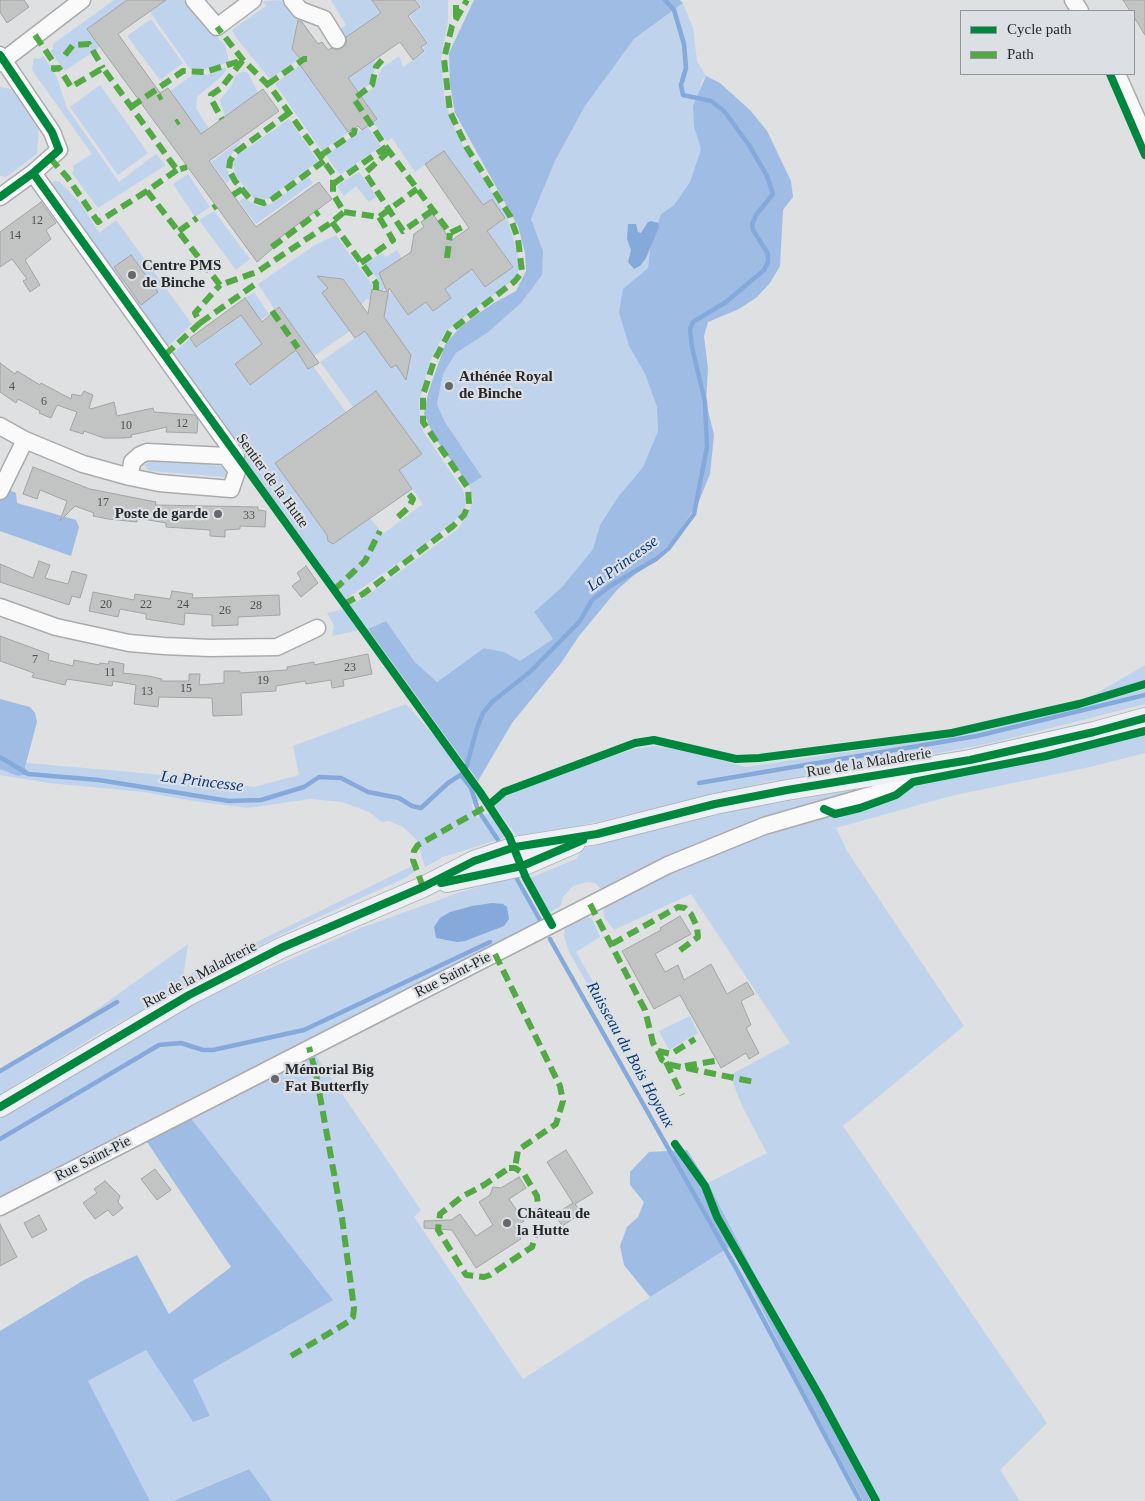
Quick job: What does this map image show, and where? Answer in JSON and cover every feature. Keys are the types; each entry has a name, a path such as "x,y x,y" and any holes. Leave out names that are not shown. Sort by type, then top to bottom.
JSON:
{"main road":[{"name":"Rue de la Maladrerie","path":"0,1107 189,995 281,948 423,887 474,861 515,846 597,834 715,804 787,790 916,770 1030,747 1145,718"}],"street":[{"path":"0,197 33,173 59,150 57,142 28,94 1,59 82,0"},
{"path":"194,0 217,27 253,0"},
{"path":"292,0 300,10 324,19 337,40"},
{"path":"1117,75 1145,137"},
{"name":"Sentier de la Hutte","path":"33,173 236,456"},
{"path":"0,426 25,440 83,464 130,477 184,486 231,488 237,471 226,456 147,452 140,454 132,462 130,477"},
{"path":"0,491 25,440"},
{"path":"0,607 56,627 129,643 164,646 210,648 277,647 317,628"},
{"name":"Rue Saint-Pie","path":"0,1207 590,904 710,846 764,826 875,794 897,784 916,770"}],"shaded area":[{"path":"114,0 127,0 87,29 100,47 65,71 50,51 53,49 53,44"},
{"path":"166,0 184,0 225,45 229,62 205,69 190,69 150,12"},
{"path":"285,0 298,15 292,49 300,58 270,79 237,39 232,30 266,6 263,1"},
{"path":"331,0 374,0 379,11 383,12 345,37 339,30 346,25"},
{"path":"416,0 448,0 448,21 441,57 444,96 451,121 462,144 507,217 519,259 519,267 516,276 509,283 445,332 430,361 419,401 420,420 424,433 463,490 466,505 460,516 431,540 346,599 170,356 190,338 197,347 252,308 245,298 254,292 269,314 250,328 269,355 255,349 235,364 249,385 270,371 268,367 277,364 296,350 308,369 313,366 346,412 275,463 327,535 328,541 333,544 370,518 383,534 423,504 399,470 421,454 376,391 353,407 320,362 365,331 391,368 400,362 379,301 391,292 408,315 426,302 433,311 451,298 445,289 463,276 466,260 485,287 513,267 487,231 505,218 492,199 483,205 444,151 415,172 392,138 387,141 373,122 360,96 373,88 382,68 399,56 403,67 425,52 423,47 428,43 410,16 421,7"},
{"path":"474,0 680,0 683,3 634,39 585,106 555,161 531,219 543,251 542,275 521,303 487,333 456,353 443,374 437,404 445,422 482,477 469,485 435,438 424,414 428,393 445,345 460,327 492,304 516,291 526,271 525,253 518,226 455,113 450,84 449,53"},
{"path":"683,3 693,28 697,61 706,76 702,80 694,127 701,149 690,182 674,205 661,214 651,241 648,268 636,278 629,346 645,374 657,407 658,431 643,467 618,497 600,525 593,549 562,587 534,612 553,639 520,662 504,652 484,648 437,682 415,662 386,621 368,629 349,605 362,599 458,529 468,514 473,500 469,485 482,477 445,422 437,404 443,374 456,353 487,333 543,251 531,219 555,161 585,106 634,39"},
{"path":"151,19 183,63 160,80 127,36"},
{"path":"43,56 56,75 67,108 119,182 156,154 166,165 98,208 72,173 74,171 73,166 92,154 32,70 34,58 39,59"},
{"path":"375,59 373,82 358,92 348,78"},
{"path":"300,65 348,132 322,151 275,84"},
{"path":"227,67 223,75 197,97 196,108 209,129 193,140 170,91 194,74 207,75"},
{"path":"243,71 248,73 258,93 225,117 220,100 232,85 235,76"},
{"path":"706,76 720,83 751,111 767,131 791,181 793,197 783,210 780,266 770,283 757,297 739,309 708,322 704,336 708,369 706,402 714,435 710,474 699,501 672,542 617,590 579,636 561,663 512,723 478,781 368,629 386,621 415,662 437,682 484,648 504,652 520,661 553,639 534,612 562,587 593,549 600,525 618,497 643,467 658,431 657,407 645,374 629,346 619,312 623,289 648,268 651,241 661,214 674,205 690,182 701,149 694,127 693,106"},
{"path":"100,85 148,153 118,175 70,107"},
{"path":"0,87 17,90 39,124 37,154 6,177 0,176"},
{"path":"289,119 318,161 268,199 255,200 235,175 233,163 238,155"},
{"path":"367,126 381,146 340,175 326,155"},
{"path":"242,139 227,161 227,170 232,179 226,183 211,162"},
{"path":"359,172 377,196 369,202 356,186 344,196 337,186"},
{"path":"188,174 210,207 195,217 173,184"},
{"path":"308,176 313,183 256,224 239,201 244,198 257,206 265,206 273,203"},
{"path":"54,181 60,182 82,205 99,233 116,220 192,324 165,349 125,294 131,290 141,304 158,292 131,255 114,267 125,283 119,286 46,186"},
{"path":"214,211 250,259 236,270 199,220"},
{"path":"648,222 658,223 659,227 646,258 640,266 634,269 628,262 631,250 627,239 628,224 636,224 638,232 641,233"},
{"path":"336,235 373,286 371,300 366,299 362,305 343,278 338,281 335,278 324,276 320,279 332,285 322,293 360,324 311,358 305,343 279,307 275,310 258,284 315,245"},
{"path":"397,250 402,258 388,287 378,293 379,281 365,263 382,253 386,257"},
{"path":"152,460 225,466 229,468 229,475 226,477 149,471 144,465"},
{"path":"2,487 16,493 17,503 76,520 79,527 71,556 0,531 0,491"},
{"path":"344,609 360,630 332,636 334,626 327,613"},
{"path":"1145,665 1145,680 1088,698 1116,682"},
{"path":"1145,689 1145,704 996,742 909,759 766,782 554,832 518,838 494,805 500,799 539,782 633,749 655,746 683,750 746,767 959,735 1065,711"},
{"path":"0,699 30,707 35,713 37,722 25,767 28,774 18,776 0,769"},
{"path":"406,704 446,749 482,799 471,805 478,818 491,812 507,837 443,857 425,867 417,840 403,827 389,821 382,822 369,812 342,802 310,799 248,808 144,792 49,783 0,775 0,756 28,763 164,775 254,787 299,775 293,746"},
{"path":"1145,732 1145,753 1090,767 951,796 836,828 847,851 964,1026 843,1126 1047,1423 1000,1470 1020,1501 871,1501 708,1183 767,1153 742,1106 730,1075 790,1043 691,894 614,930 604,917 603,907 673,870 746,840 891,800 918,782 1008,766"},
{"path":"879,786 726,832 680,851 602,890 595,883 587,882 573,886 563,897 561,906 550,912 530,878 576,859 584,848 672,825 749,808"},
{"path":"412,866 414,872 405,878 282,934 100,1033 0,1094 0,1069 82,1020 188,944 183,978"},
{"path":"516,875 540,924 0,1200 0,1118 159,1023 223,989 361,928 455,894"},
{"path":"492,903 503,904 507,907 509,919 504,926 465,941 457,942 436,938 434,927 440,918 450,912"},
{"path":"585,915 592,919 600,937 576,952 617,1024 612,1027 569,952 564,936 565,927"},
{"path":"690,1016 698,1033 669,1050 659,1031"},
{"path":"315,1054 421,1210 414,1217 523,1379 731,1245 792,1370 863,1501 272,1501 248,1469 173,1501 150,1501 88,1381 146,1350 192,1421 209,1417 193,1380 332,1300 190,1117"},
{"path":"190,1117 333,1300 193,1380 210,1416 193,1422 146,1350 88,1381 150,1501 0,1501 0,1331 84,1280 137,1255 169,1314 231,1267 145,1139"},
{"path":"687,1150 708,1183 871,1501 863,1501 792,1370 731,1246 650,1297 624,1265 620,1246 627,1227 638,1217 644,1202 630,1185 630,1172 649,1152"},
{"path":"249,1469 272,1501 173,1501"}],"building":[{"path":"0,0 24,0 29,7 7,23 0,12"},
{"path":"127,0 166,0 118,34 160,93 168,88 201,134 263,89 279,111 209,161 256,227 319,182 332,199 270,245 273,248 257,262 87,29"},
{"path":"372,0 415,0 420,7 408,16 427,43 421,47 424,51 413,60 400,42 348,78 377,119 362,130 358,126 348,132 300,65 303,62 292,49 298,20 302,22 318,44 322,42 328,50 331,48 338,50 346,45 346,37 381,13"},
{"path":"1123,0 1145,0 1145,35 1135,19 1135,10 1129,10"},
{"path":"444,151 483,205 492,199 505,218 487,231 513,267 485,287 472,269 445,289 451,298 433,311 426,302 408,315 389,288 384,317 411,355 406,380 396,365 391,368 365,331 355,338 322,293 328,288 317,276 343,279 368,314 372,289 387,292 379,273 411,252 414,234 424,227 421,222 433,214 451,241 469,228 425,164"},
{"path":"41,202 56,223 46,230 51,239 25,260 40,285 30,292 23,281 27,279 12,259 0,267 0,232"},
{"name":"Centre PMS de Binche","path":"131,255 158,292 141,305 114,267"},
{"path":"245,298 262,322 279,307 319,363 308,369 296,350 250,385 235,364 262,344 241,315 196,347 190,338"},
{"path":"0,363 15,374 17,371 40,385 41,383 71,399 72,394 81,396 84,391 93,395 89,408 91,409 114,402 117,416 153,408 154,412 195,415 198,420 197,433 166,432 167,427 131,435 132,437 104,438 84,431 83,434 70,430 77,412 57,405 51,418 39,413 40,411 18,399 16,403 0,392"},
{"path":"376,391 422,454 399,470 412,489 333,544 328,541 327,535 275,463"},
{"path":"33,467 90,489 156,502 155,505 258,507 258,510 266,511 265,527 240,526 240,529 225,530 225,537 210,536 210,530 166,527 166,523 137,518 137,522 93,516 94,513 75,506 60,521 67,501 40,490 37,499 23,494"},
{"path":"39,561 50,565 45,578 68,584 72,571 87,575 80,598 72,596 69,605 0,582 0,564 33,578"},
{"path":"306,566 318,583 301,597 292,586 301,579 297,573"},
{"path":"172,591 193,594 192,598 279,595 280,615 238,617 238,625 212,626 212,615 185,613 184,625 146,619 146,614 120,609 118,617 89,611 93,592 134,600 135,594 170,599"},
{"path":"0,636 49,654 48,660 73,666 74,660 99,665 100,663 108,664 109,661 124,664 123,673 149,676 162,679 161,681 189,681 189,674 200,674 199,685 224,683 224,671 240,671 240,673 287,670 287,667 314,662 314,665 368,654 372,674 343,680 344,686 332,688 331,680 306,684 305,681 276,686 276,691 241,693 242,715 213,716 212,698 159,697 158,707 134,704 136,685 113,681 112,686 67,679 65,685 32,677 34,673 0,661"},
{"path":"680,916 691,934 655,954 665,972 678,965 684,980 711,964 727,994 747,982 754,994 741,1001 751,1025 746,1028 759,1053 749,1059 746,1053 721,1068 680,995 654,1009 622,951 661,930 660,928"},
{"path":"566,1150 593,1193 575,1204 582,1213 562,1226 555,1214 573,1203 547,1162"},
{"path":"155,1169 171,1190 157,1200 141,1179"},
{"name":"Château de la Hutte","path":"519,1177 526,1188 509,1199 524,1221 515,1227 521,1239 476,1268 452,1230 424,1228 424,1221 451,1220 460,1214 476,1236 493,1225 479,1202 490,1195 493,1187 501,1188"},
{"path":"105,1181 120,1196 118,1202 123,1208 113,1216 108,1210 95,1219 83,1203 97,1193 94,1189"},
{"path":"39,1215 47,1230 32,1238 24,1223"},
{"path":"0,1224 17,1257 0,1266"}],"waterway":[{"name":"La Princesse","path":"0,757 28,774 99,780 229,801 261,800 304,787 319,777 341,778 368,792 399,798 412,806 421,808 448,783 465,772 477,728 483,713 492,702 531,671 580,621 592,600 610,586 656,559 669,548 694,514 707,447 705,402 692,347 690,329 693,322 726,302 764,270 768,262 768,254 753,230 752,225 756,215 773,194 767,176 749,145 724,111 711,101 683,95 681,85 686,68 684,44 674,10 665,0"},
{"path":"699,783 977,736 1145,695"},
{"path":"461,775 471,788 478,810 498,840"},
{"name":"Ruisseau du Bois Hoyaux","path":"517,879 540,920"},
{"name":"Ruisseau du Bois Hoyaux","path":"550,939 738,1272 860,1501"},
{"path":"0,1139 159,1045 181,1043 203,1050 213,1050 304,1030 490,942"},
{"path":"0,1071 117,1002"}],"marked path":[{"path":"456,0 456,17"},
{"path":"344,604 363,594 453,526 464,515 469,504 468,488 423,422 423,395 434,361 450,331 515,281 522,272 518,239 510,216 467,148 450,112 444,59 452,26 467,0"},
{"path":"177,170 147,191 220,285 257,272 344,212 333,194 333,174 272,89 243,60 217,27"},
{"path":"35,35 54,63 54,69 59,68 71,87 103,68 177,170 187,167"},
{"path":"65,55 73,45 89,44 103,68"},
{"path":"268,84 304,59 307,59"},
{"path":"131,107 183,71 205,72 243,60 221,88 211,95 211,99 222,119"},
{"path":"333,184 386,147 354,99 372,85 376,67 382,60"},
{"path":"158,98 162,96"},
{"path":"289,113 236,152 230,161 229,170 235,181 250,199 264,203 271,200 324,161"},
{"path":"320,156 354,133 355,128"},
{"path":"386,147 450,233 467,225"},
{"path":"389,151 365,173 403,231 433,210"},
{"path":"50,158 67,177 98,222 147,191"},
{"path":"233,195 242,189"},
{"path":"344,212 379,217 417,189"},
{"path":"272,247 319,212"},
{"path":"361,263 393,240 379,217"},
{"path":"179,231 197,218"},
{"path":"332,222 376,283 376,290"},
{"path":"447,258 450,233"},
{"path":"165,355 200,323 195,313 220,285"},
{"path":"200,323 254,285"},
{"path":"272,311 298,348"},
{"path":"398,517 409,507 413,499 407,492"},
{"path":"334,590 365,561 380,531"},
{"path":"423,887 413,860 414,851 418,845 489,805"},
{"path":"590,904 645,1010 653,1043 658,1051 671,1054 695,1039"},
{"path":"612,944 678,907 685,908 691,914 697,927 698,937 679,951"},
{"path":"495,954 560,1086 563,1101 556,1124 518,1150 515,1168"},
{"path":"291,1356 348,1322 353,1317 354,1308 342,1218 316,1074 309,1047"},
{"path":"658,1051 662,1060 671,1065 754,1082"},
{"path":"685,1066 715,1061"},
{"path":"666,1062 682,1095"},
{"path":"509,1168 515,1168 524,1174 537,1196 539,1214 532,1247 490,1275 484,1277 466,1275 438,1230 440,1214 463,1196 484,1185 509,1168"}],"cycle path":[{"path":"0,55 52,132 59,150 33,173 0,197"},
{"path":"1110,75 1145,155"},
{"path":"33,173 480,792 509,836 526,878 552,925"},
{"path":"489,805 504,792 635,743 654,740 736,759 759,758 952,733 1079,704 1145,684"},
{"path":"0,1107 189,995 281,948 423,887 474,861 515,847 597,834 715,804 787,790 970,760 1094,732 1145,718"},
{"path":"824,809 835,814 860,808 896,795 913,782 1046,756 1145,731"},
{"path":"441,883 522,866 583,840"},
{"path":"675,1144 705,1186 717,1217 819,1395 876,1501"}],"place":[{"name":"Centre PMS de Binche","path":"132,275"},
{"name":"Athénée Royal de Binche","path":"449,386"},
{"name":"Poste de garde","path":"218,514"},
{"name":"Mémorial Big Fat Butterfly","path":"275,1079"},
{"name":"Château de la Hutte","path":"507,1223"}]}
